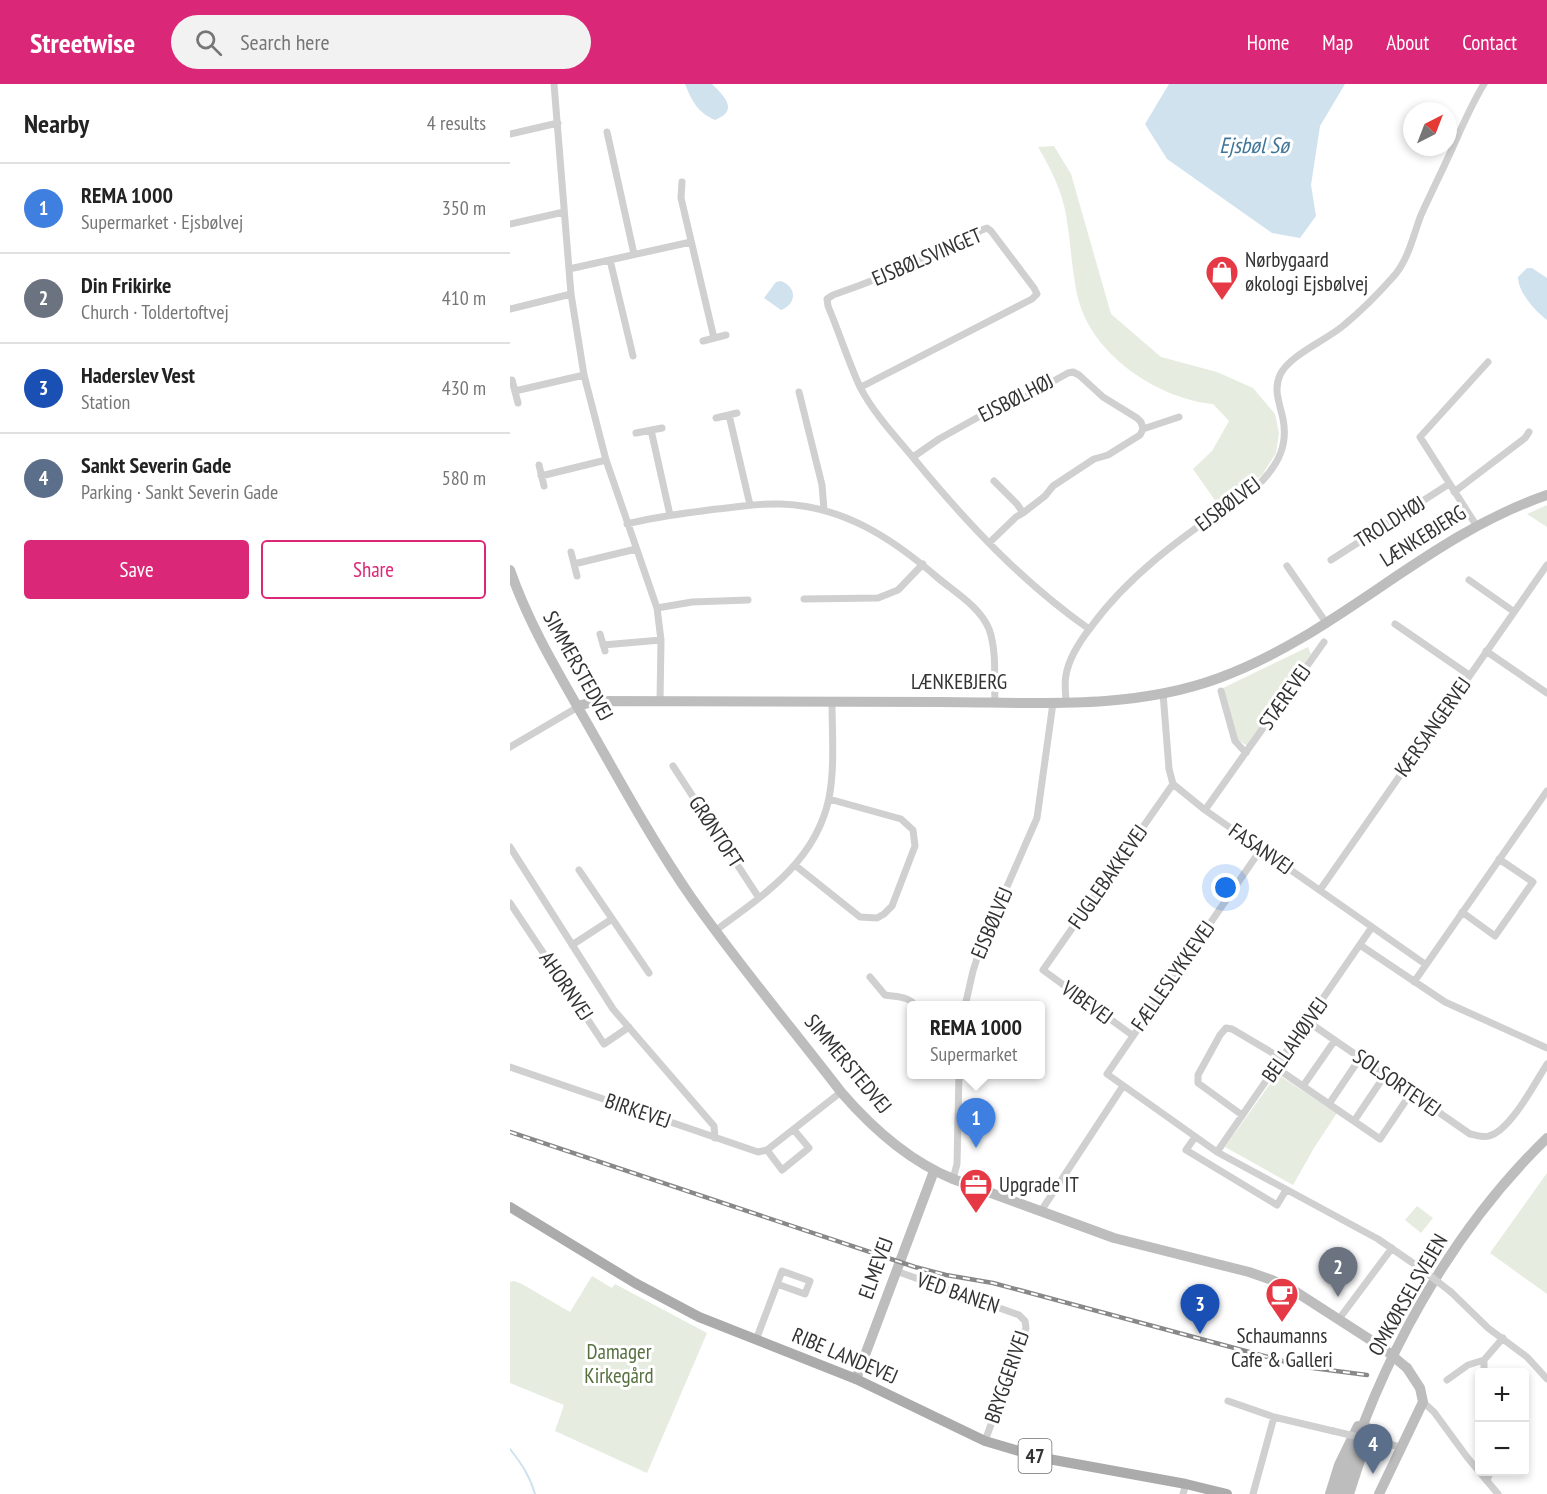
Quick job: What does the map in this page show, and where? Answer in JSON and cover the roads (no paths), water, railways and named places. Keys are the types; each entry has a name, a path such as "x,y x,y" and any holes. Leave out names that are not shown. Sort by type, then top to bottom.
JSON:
{"main road":[{"name":"RIBE LANDEVEJ","path":"510,1207 663,1298 701,1317 856,1380 985,1441 1043,1458 1184,1489 1227,1494"}],"street":[{"path":"554,84 571,294 584,375 606,460 657,608 661,640 660,701"},
{"name":"EJSBØLVEJ","path":"1066,703 1065,678 1070,660 1089,629 1120,590 1152,560 1262,481 1272,470 1280,456 1284,440 1284,421 1276,393 1278,377 1294,359 1345,324 1395,275 1406,256 1470,108 1484,84"},
{"path":"510,134 558,123"},
{"path":"607,132 634,254"},
{"path":"682,182 681,198 714,338"},
{"path":"510,224 564,212"},
{"name":"EJSBØLSVINGET","path":"861,387 1032,299 1037,294 991,231 987,228 982,230 933,256 827,299 861,387 872,406 947,498 1025,580 1061,610 1089,629"},
{"path":"569,269 691,242"},
{"path":"610,260 633,357"},
{"path":"510,309 571,294"},
{"path":"703,340 726,335"},
{"name":"TROLDHØJ","path":"1476,525 1420,437 1488,362"},
{"name":"EJSBØLHØJ","path":"913,457 939,439 982,415 998,412 1073,372 1103,397 1137,418 1143,429"},
{"path":"515,391 584,375"},
{"path":"512,380 518,403"},
{"path":"800,392 822,484 824,510"},
{"path":"716,418 733,414 750,505"},
{"path":"989,543 1016,517 1045,496 1053,486 1094,459 1108,454 1140,435 1143,429 1179,417"},
{"path":"636,433 662,428"},
{"path":"651,430 670,515"},
{"name":"TROLDHØJ","path":"1454,492 1526,438 1529,432"},
{"path":"541,476 606,460"},
{"path":"538,465 544,486"},
{"path":"994,481 1023,513"},
{"name":"TROLDHØJ","path":"1331,560 1449,484"},
{"name":"LÆNKEBJERG","path":"577,706 597,701 1066,703 1163,693 1218,678 1285,648 1327,624 1431,551 1519,504 1547,495"},
{"path":"627,524 670,515 750,505 789,504 824,510 871,528 923,564 975,609 986,624 993,648 995,702"},
{"path":"574,564 636,549"},
{"path":"571,552 577,576"},
{"path":"804,599 878,598 898,590 923,564"},
{"name":"KÆRSANGERVEJ","path":"1320,890 1547,565"},
{"path":"1287,566 1327,624"},
{"name":"SIMMERSTEDVEJ","path":"510,570 520,599 537,634 577,706 642,819 691,895 842,1092 860,1114 884,1136 934,1171 953,1179 1150,1248 1252,1273 1293,1290 1383,1348 1407,1368 1417,1382 1423,1402"},
{"path":"1469,580 1513,611"},
{"path":"657,608 692,602 748,600"},
{"path":"1395,624 1469,675"},
{"path":"600,634 604,648 661,640"},
{"name":"STÆREVEJ","path":"1205,810 1324,642"},
{"path":"1486,651 1547,693"},
{"name":"STÆREVEJ","path":"1221,691 1235,741 1246,753"},
{"path":"1163,693 1169,769 1173,784"},
{"path":"716,930 759,898 796,866 813,840 829,799 832,702"},
{"name":"EJSBØLVEJ","path":"966,1001 981,946 1037,818 1053,703"},
{"path":"510,747 577,706"},
{"name":"GRØNTOFT","path":"673,766 759,898"},
{"name":"FASANVEJ","path":"1173,784 1205,810 1425,964"},
{"name":"FUGLEBAKKEVEJ","path":"1042,970 1173,784"},
{"path":"1414,982 1547,791"},
{"path":"796,866 860,917 877,918 885,914 892,906 915,846 913,830 901,819 829,799"},
{"name":"AHORNVEJ","path":"510,847 613,1009 714,1126 715,1138"},
{"name":"FÆLLESLYKKEVEJ","path":"1123,1086 1107,1074 1261,849"},
{"path":"1462,912 1495,936 1533,882 1500,859"},
{"path":"510,869 519,863"},
{"path":"579,870 649,973"},
{"name":"AHORNVEJ","path":"510,903 604,1044 629,1027"},
{"name":"AHORNVEJ","path":"572,945 612,919"},
{"name":"BELLAHØJVEJ","path":"1217,1152 1372,927"},
{"path":"1360,945 1445,1002 1547,1048"},
{"name":"VIBEVEJ","path":"1042,970 1132,1035"},
{"path":"870,977 885,995 913,1001"},
{"name":"SOLSORTEVEJ","path":"1308,1021 1470,1134 1482,1137 1490,1136 1505,1126 1547,1064"},
{"path":"1242,1115 1198,1083 1198,1075 1220,1035 1226,1028 1232,1029 1281,1058"},
{"path":"1303,1086 1335,1040"},
{"path":"1329,1104 1360,1058"},
{"name":"BIRKEVEJ","path":"510,1067 758,1152 767,1150"},
{"path":"1275,1067 1380,1139 1411,1093"},
{"path":"1354,1121 1385,1075"},
{"path":"953,1179 957,1164 959,1079"},
{"path":"1041,1211 1123,1086 1217,1152 1392,1248 1451,1292 1488,1328 1527,1357 1547,1379"},
{"path":"794,1130 809,1148 783,1170 767,1150 842,1092"},
{"path":"1195,1137 1186,1150 1277,1205 1286,1190"},
{"name":"OMKØRSELSVEJEN","path":"1340,1494 1374,1397 1409,1326 1468,1230 1500,1188 1547,1138"},
{"name":"ELMEVEJ","path":"856,1380 934,1171"},
{"path":"1339,1319 1392,1248"},
{"path":"756,1340 777,1284 782,1271 810,1281 805,1294 777,1284"},
{"name":"VED BANEN","path":"896,1271 1020,1315"},
{"name":"BRYGGERIVEJ","path":"985,1441 1026,1328 1025,1321 1020,1315"},
{"path":"1447,1380 1468,1365 1484,1360 1503,1338"},
{"path":"1484,1360 1484,1368"},
{"path":"1330,1494 1349,1442 1374,1397"},
{"path":"1349,1494 1364,1448 1374,1397"},
{"path":"1228,1401 1274,1417 1400,1447"},
{"path":"1379,1494 1423,1402 1434,1412 1498,1494"},
{"path":"1252,1494 1274,1417"},
{"path":"1487,1481 1489,1476"}],"water":[{"path":"685,84 712,84 725,98 728,108 726,112 715,120 709,117 696,105"},
{"name":"Ejsbøl Sø","path":"1169,84 1345,84 1320,126 1311,185 1316,216 1300,238 1272,233 1167,159 1145,124"},
{"path":"1527,268 1532,268 1547,278 1547,320 1537,312 1521,289 1518,277"},
{"path":"781,281 790,287 793,296 790,304 781,310 764,298 776,282"}],"waterway":[{"path":"510,1449 525,1470 535,1494"}],"railway":[{"path":"510,1132 915,1267 993,1283 1305,1367 1367,1375"}],"place":[{"name":"Nørbygaard økologi Ejsbølvej","path":"1222,301"},
{"name":"REMA 1000","path":"976,1148"},
{"name":"Upgrade IT","path":"976,1214"},
{"name":"Din Frikirke","path":"1338,1297"},
{"name":"Schaumanns Cafe & Galleri","path":"1282,1323"},
{"name":"Haderslev Vest","path":"1200,1334"},
{"name":"Sankt Severin Gade","path":"1373,1474"}],"park label":[{"name":"Damager Kirkegård","path":"619,1364"}]}
